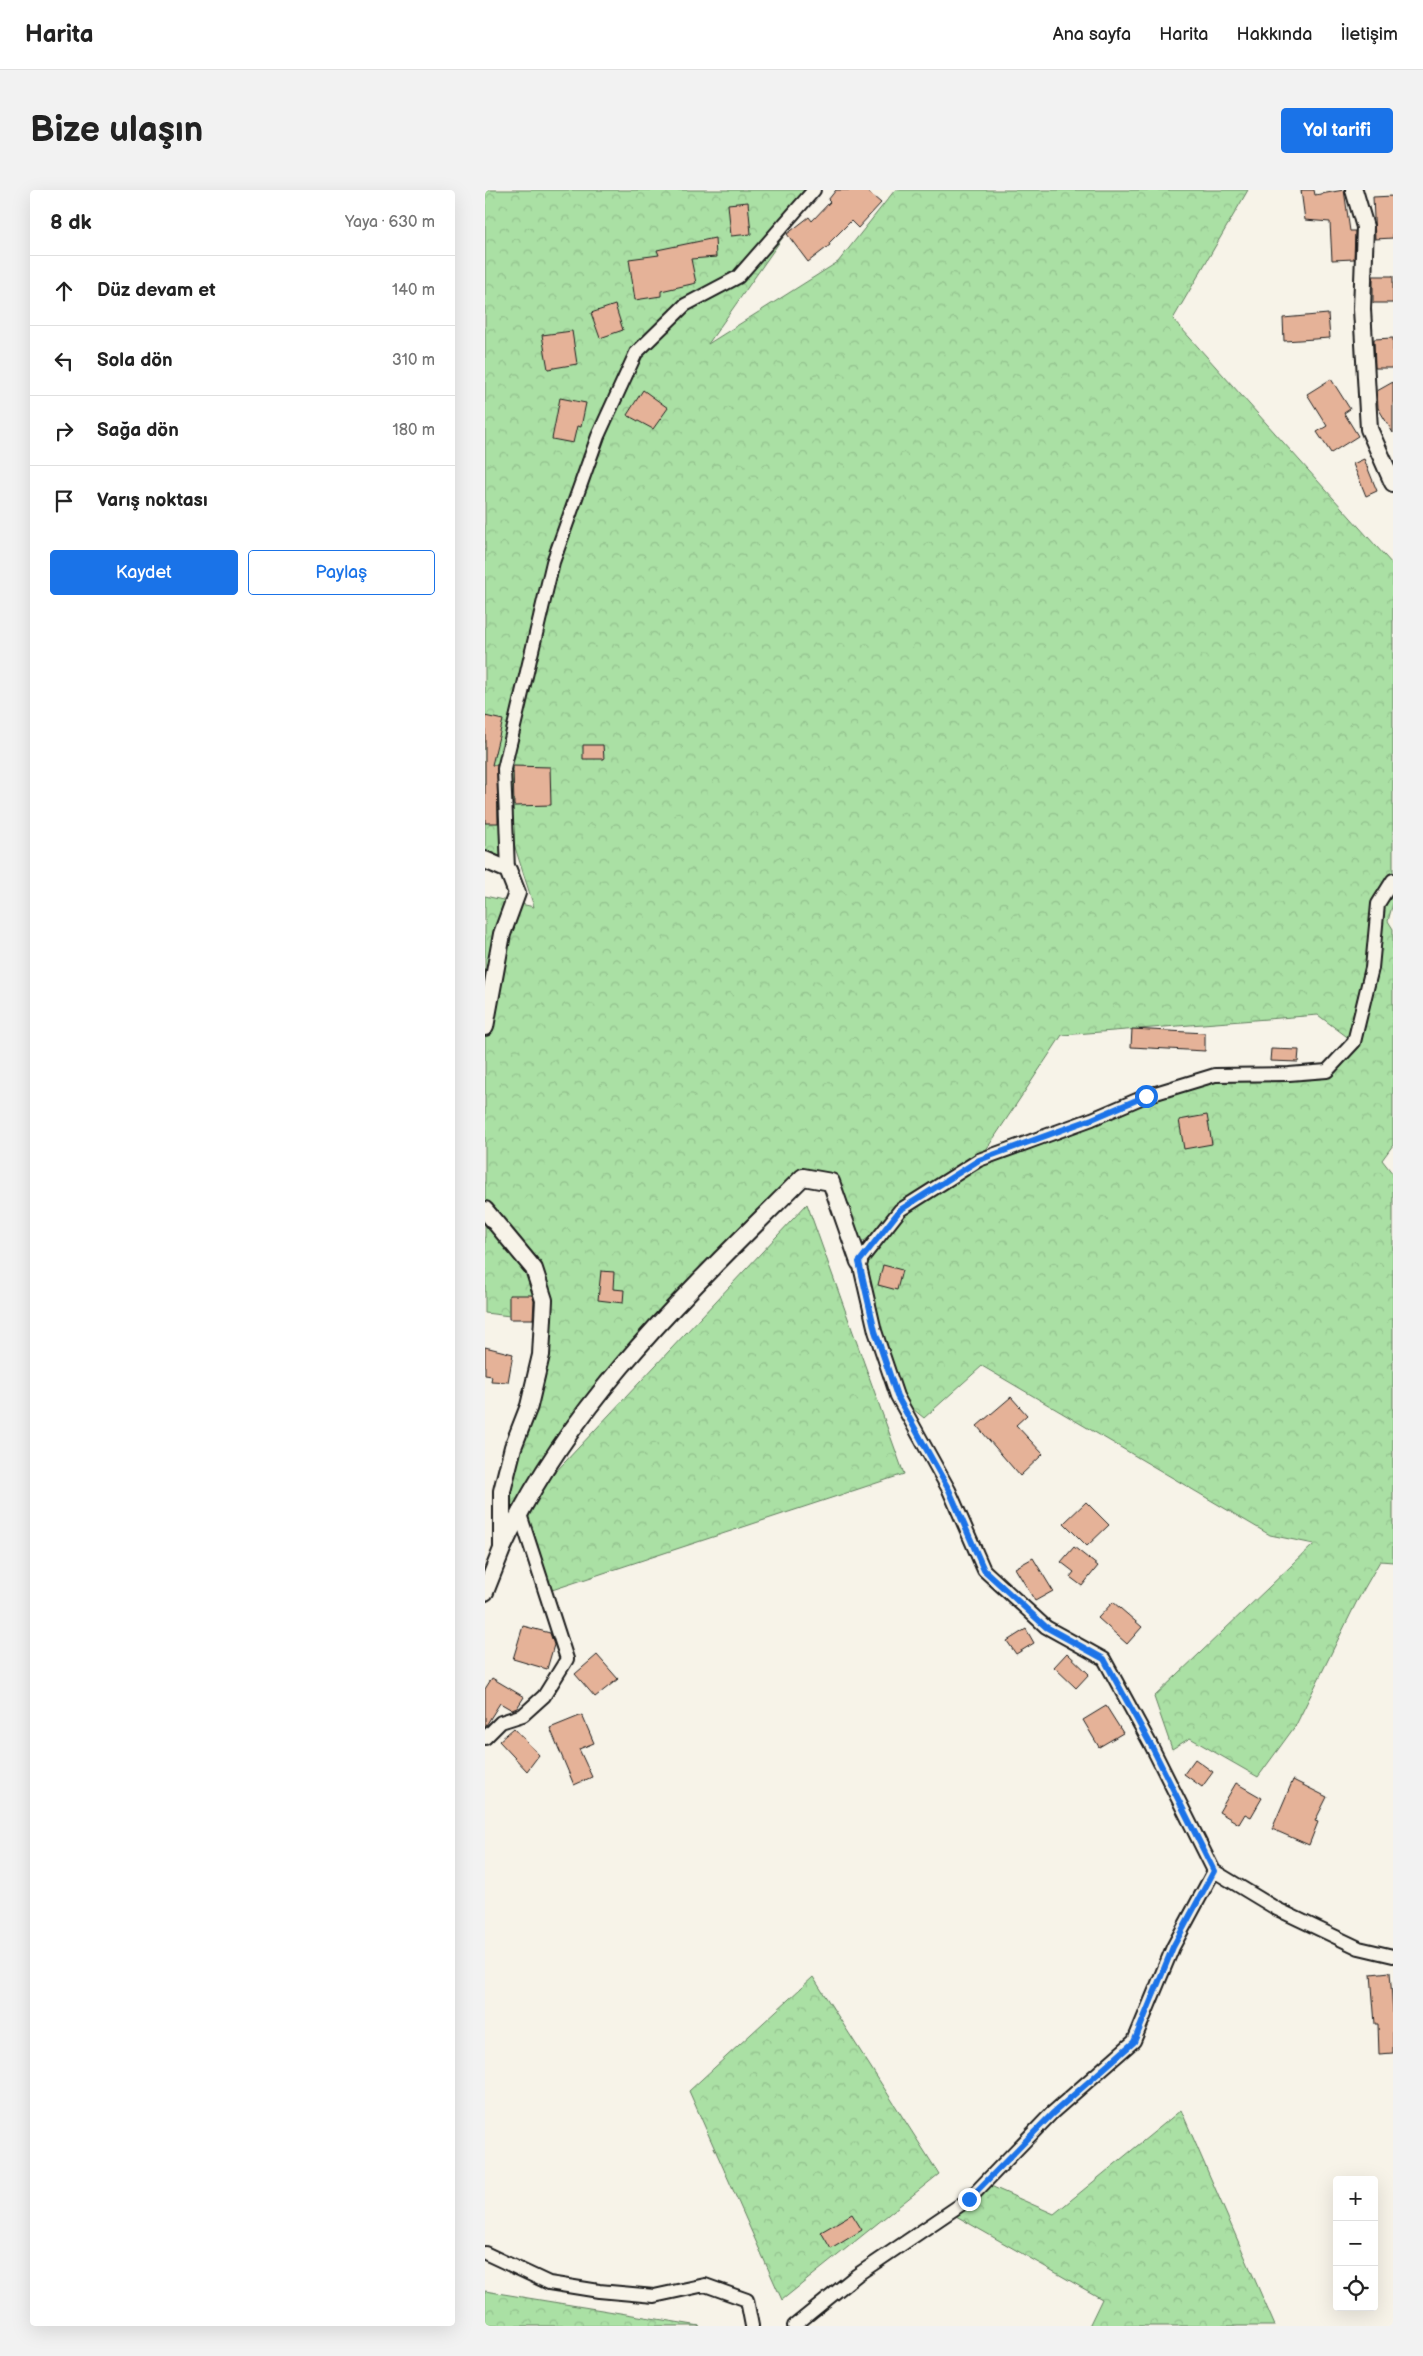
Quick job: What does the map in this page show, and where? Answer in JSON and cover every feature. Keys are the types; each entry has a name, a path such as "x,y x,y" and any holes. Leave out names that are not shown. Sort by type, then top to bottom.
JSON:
{"street":[{"path":"485,1027 502,934 517,893 508,870 504,768 553,562 602,428 636,353 685,305 738,277 814,190"},
{"path":"1354,190 1365,227 1362,309 1369,429 1393,483"},
{"path":"485,860 508,870"},
{"path":"859,1262 900,1210 979,1160 1092,1119 1146,1096 1215,1074 1289,1074 1327,1071 1354,1042 1372,968 1378,904 1391,887"},
{"path":"485,1592 519,1511 602,1390 687,1294 803,1177 831,1182 859,1262 875,1331 897,1396 949,1490 984,1570 1046,1627 1104,1659 1152,1747 1214,1871 1277,1909 1359,1948 1393,1956"},
{"path":"485,1210 534,1269 544,1300 541,1355 529,1406 513,1447 502,1491 503,1549"},
{"path":"485,1738 501,1722 523,1715 544,1696 567,1660 519,1511"},
{"path":"794,2326 857,2275 969,2199 1052,2114 1134,2042 1173,1947 1214,1871"},
{"path":"485,2253 549,2282 599,2292 654,2296 705,2285 747,2300 752,2326"}],"green space":[{"path":"485,190 816,190 708,344 838,262 895,190 1248,190 1173,319 1393,565 1393,903 1388,921 1393,929 1393,1145 1382,1160 1393,1174 1393,1562 1380,1561 1356,1603 1296,1725 1258,1777 1190,1738 1172,1749 1154,1697 1314,1544 1270,1535 982,1366 924,1418 897,1396 859,1262 889,1223 854,1248 831,1182 803,1177 651,1334 503,1523 543,1320 485,1313 485,896 534,907 513,841 508,870 485,868","holes":["1318,1015 1354,1042 1327,1071 1215,1075 980,1159 1062,1035"]},
{"path":"807,1204 904,1474 546,1592 519,1511"},
{"path":"813,1977 939,2174 782,2300 689,2091"},
{"path":"1181,2110 1275,2326 1089,2326 1102,2299 949,2212 984,2183 1054,2214"},
{"path":"485,2291 700,2326 485,2326"}],"building":[{"path":"836,190 866,190 881,203 858,228 851,221 829,243 830,245 808,262 787,234 809,217 812,221 830,202 828,200"},
{"path":"1301,190 1314,190 1315,195 1344,190 1350,231 1355,231 1354,259 1332,260 1330,222 1305,220"},
{"path":"1393,196 1393,238 1375,239 1373,197"},
{"path":"748,202 751,234 731,236 728,204"},
{"path":"715,238 716,257 691,259 696,283 661,291 661,296 635,300 629,259 659,255 657,250"},
{"path":"1373,276 1393,276 1393,303 1373,303"},
{"path":"615,305 623,330 600,338 591,313"},
{"path":"1328,314 1330,338 1284,341 1283,318"},
{"path":"572,331 577,364 548,369 542,335"},
{"path":"1393,338 1393,368 1375,368 1374,339"},
{"path":"1331,379 1350,409 1344,413 1358,436 1331,453 1317,432 1327,426 1307,394"},
{"path":"1393,382 1393,433 1378,408 1377,391"},
{"path":"643,390 668,408 653,429 627,415"},
{"path":"560,398 586,403 581,427 577,426 573,443 552,439"},
{"path":"1364,459 1377,491 1366,496 1353,464"},
{"path":"485,716 503,720 492,765 497,765 498,823 485,823"},
{"path":"583,745 603,745 604,759 583,759"},
{"path":"513,766 550,767 551,805 514,806"},
{"path":"1132,1029 1205,1033 1205,1051 1131,1047"},
{"path":"1271,1049 1299,1050 1298,1062 1270,1061"},
{"path":"1207,1115 1212,1144 1184,1149 1179,1120"},
{"path":"883,1265 902,1270 897,1290 878,1285"},
{"path":"601,1271 614,1272 613,1289 624,1290 623,1303 598,1300"},
{"path":"509,1295 532,1295 534,1301 533,1319 509,1319"},
{"path":"485,1347 513,1354 508,1382 491,1381 492,1376 485,1375"},
{"path":"1011,1397 1027,1415 1016,1425 1043,1454 1020,1476 977,1426"},
{"path":"1086,1502 1109,1525 1087,1546 1064,1523"},
{"path":"1074,1547 1098,1566 1082,1586 1070,1577 1074,1572 1061,1562"},
{"path":"1033,1558 1053,1591 1035,1601 1015,1568"},
{"path":"1113,1602 1142,1627 1127,1644 1098,1618"},
{"path":"523,1626 550,1633 554,1645 547,1669 513,1659"},
{"path":"1026,1629 1034,1643 1016,1654 1007,1641"},
{"path":"1067,1653 1089,1674 1076,1688 1054,1667"},
{"path":"597,1655 618,1679 595,1697 575,1674"},
{"path":"492,1678 524,1697 517,1708 512,1710 500,1703 485,1727 485,1689"},
{"path":"1106,1706 1123,1733 1099,1747 1083,1720"},
{"path":"582,1715 594,1743 579,1749 592,1777 574,1785 550,1728"},
{"path":"514,1728 539,1755 527,1771 499,1741"},
{"path":"1195,1759 1213,1772 1202,1787 1184,1774"},
{"path":"1293,1780 1327,1797 1315,1821 1318,1822 1309,1845 1272,1829"},
{"path":"1236,1783 1262,1798 1251,1817 1245,1814 1239,1824 1219,1812"},
{"path":"1390,1972 1393,2012 1393,2053 1379,2054 1378,2024 1375,2024 1371,1974"},
{"path":"852,2214 862,2230 831,2249 821,2232"}],"route":[{"path":"969,2199 1052,2114 1134,2042 1173,1947 1214,1871 1152,1747 1104,1659 1046,1627 984,1570 949,1490 897,1396 875,1331 859,1262 900,1210 979,1160 1092,1119 1146,1096"}]}
